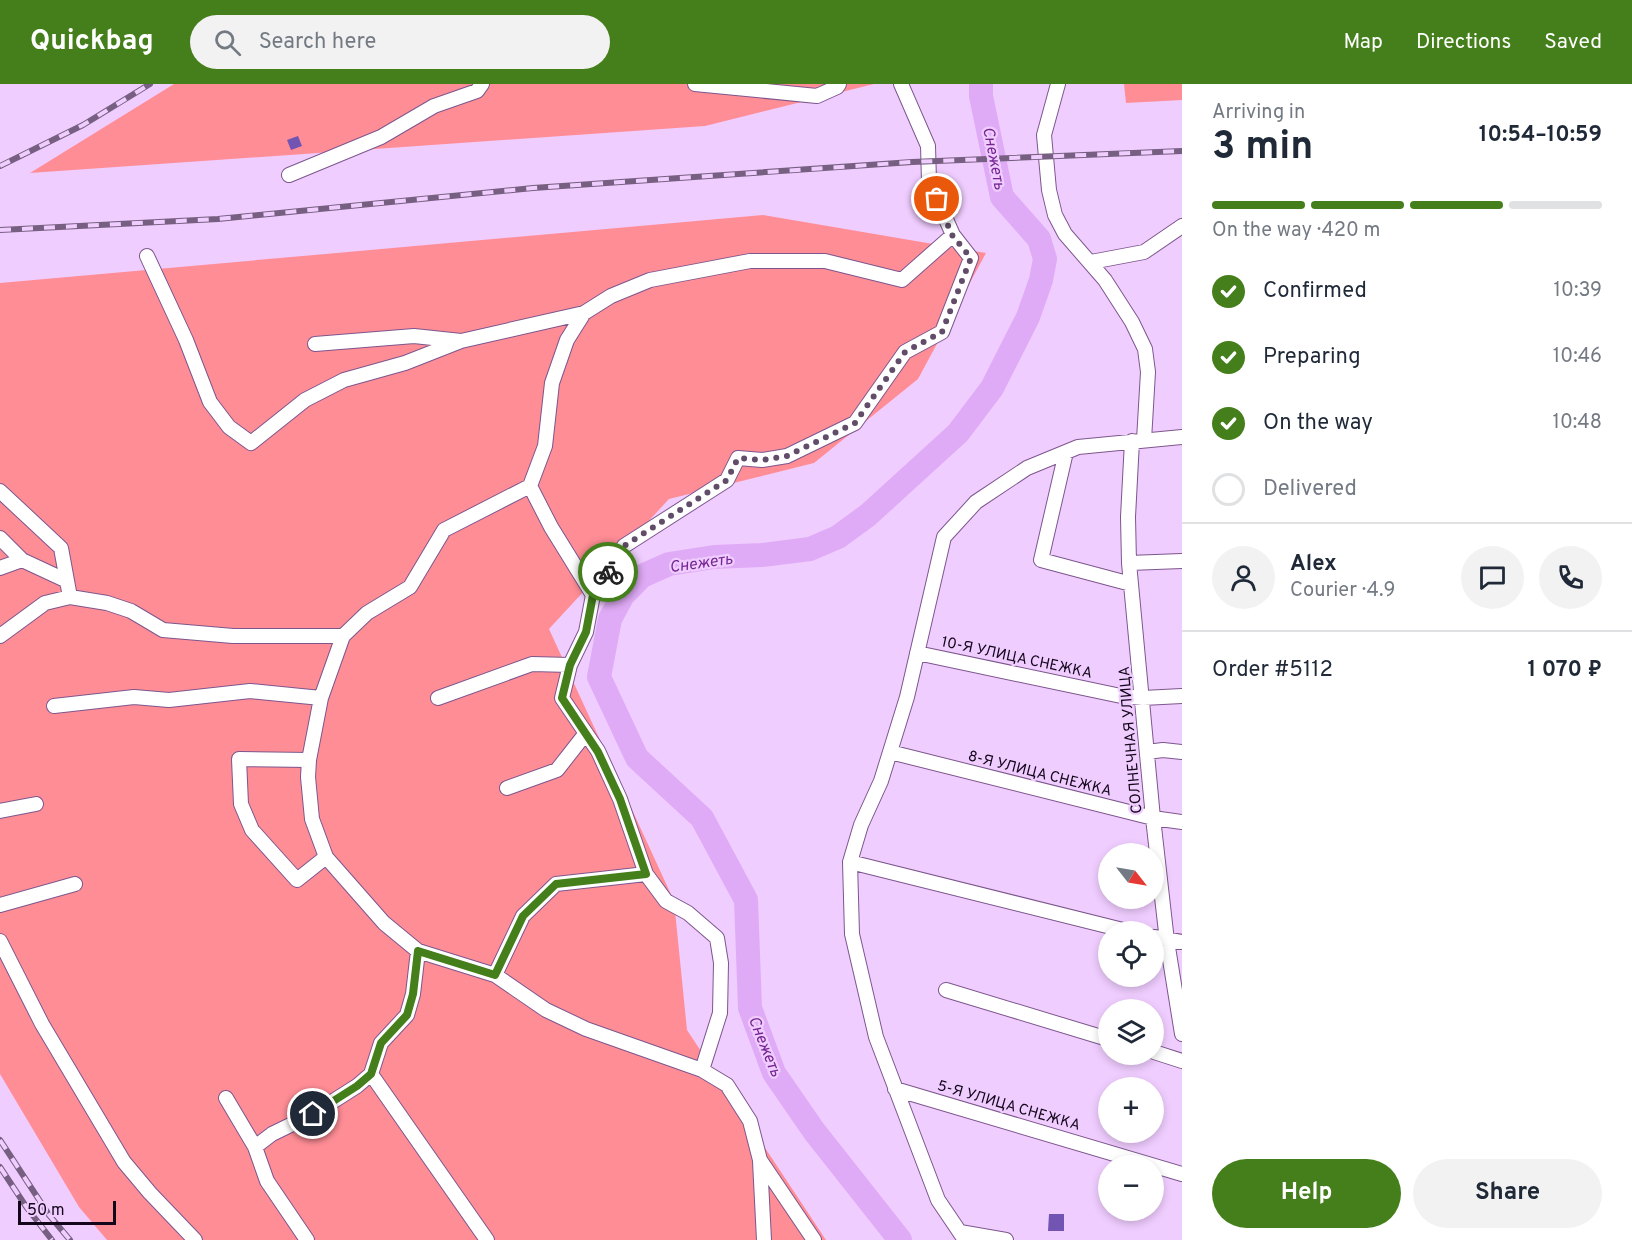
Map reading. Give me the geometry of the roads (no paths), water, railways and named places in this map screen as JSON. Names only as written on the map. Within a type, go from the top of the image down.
[{"type":"street","points":[[289,175],[381,137],[434,106],[477,91],[482,84]]},
{"type":"street","points":[[695,84],[817,96],[839,84]]},
{"type":"street","points":[[702,1070],[720,1013],[721,963],[717,938],[688,913],[666,901],[646,874],[620,799],[598,752],[562,698],[570,665],[586,632],[593,595],[624,546],[727,480],[738,458],[762,460],[787,456],[855,423],[905,352],[942,332],[971,258],[952,235],[929,181],[928,146],[901,84]]},
{"type":"street","name":"СОЛНЕЧНАЯ УЛИЦА","points":[[1058,84],[1044,135],[1049,189],[1055,215],[1065,234],[1105,280],[1126,314],[1145,349],[1148,372],[1128,517],[1129,564],[1153,818],[1159,921]]},
{"type":"street","points":[[1091,262],[1144,252],[1182,226]]},
{"type":"street","points":[[147,256],[186,340],[210,402],[229,427],[251,443],[305,400],[344,380],[405,363],[461,341],[584,313],[611,296],[650,280],[750,261],[825,261],[902,280],[952,235]]},
{"type":"street","points":[[584,313],[567,340],[555,370],[545,446],[530,486],[444,530],[410,587],[368,613],[343,636],[321,698],[309,760],[308,777],[312,819],[326,857],[384,923],[418,951],[495,975],[546,1010],[566,1020],[702,1070],[727,1085],[750,1121],[760,1160],[764,1240]]},
{"type":"street","points":[[315,344],[414,336],[461,341]]},
{"type":"street","points":[[1006,1240],[963,1236],[938,1200],[876,1037],[852,934],[850,862],[861,825],[881,781],[907,697],[944,537],[975,502],[1027,468],[1078,447],[1182,437]]},
{"type":"street","points":[[1066,452],[1041,560],[1131,584]]},
{"type":"street","points":[[530,486],[551,527],[593,595]]},
{"type":"street","points":[[0,491],[61,548],[65,580],[70,597]]},
{"type":"street","points":[[0,538],[21,560],[65,580]]},
{"type":"street","points":[[0,568],[21,560]]},
{"type":"street","points":[[1129,564],[1182,561]]},
{"type":"street","points":[[0,636],[45,603],[70,597],[107,603],[131,611],[163,630],[233,636],[343,636]]},
{"type":"street","name":"10-Я УЛИЦА СНЕЖКА","points":[[917,653],[1121,696],[1143,699],[1182,696]]},
{"type":"street","points":[[438,698],[532,664],[570,665]]},
{"type":"street","points":[[54,706],[135,697],[169,700],[250,691],[321,698]]},
{"type":"street","points":[[507,788],[557,770],[586,733]]},
{"type":"street","points":[[1147,752],[1163,750],[1182,752]]},
{"type":"street","name":"8-Я УЛИЦА СНЕЖКА","points":[[890,752],[1153,818],[1182,822]]},
{"type":"street","points":[[309,760],[239,759],[241,804],[252,830],[297,880],[326,857]]},
{"type":"street","points":[[0,811],[36,804]]},
{"type":"street","points":[[850,862],[1098,924]]},
{"type":"street","points":[[495,975],[523,916],[556,884],[646,874]]},
{"type":"street","points":[[0,904],[75,884]]},
{"type":"street","points":[[1164,940],[1182,942]]},
{"type":"street","points":[[0,941],[42,1024],[124,1162],[195,1240]]},
{"type":"street","points":[[255,1147],[272,1134],[313,1114],[357,1086],[371,1074],[381,1043],[407,1015],[413,994],[418,951]]},
{"type":"street","name":"СОЛНЕЧНАЯ УЛИЦА","points":[[1164,956],[1182,1034]]},
{"type":"street","points":[[946,990],[1098,1036]]},
{"type":"street","points":[[1164,1055],[1182,1061]]},
{"type":"street","points":[[371,1074],[487,1240]]},
{"type":"street","name":"5-Я УЛИЦА СНЕЖКА","points":[[895,1089],[1182,1174]]},
{"type":"street","points":[[226,1098],[255,1147],[267,1181],[307,1240]]},
{"type":"street","points":[[760,1160],[814,1240]]},
{"type":"waterway","name":"Снежеть","points":[[900,1240],[814,1131],[774,1073],[750,1008],[746,900],[702,818],[637,758],[599,677],[610,619],[623,595],[642,576],[669,564],[714,557],[762,555],[810,549],[838,537],[868,515],[958,433],[992,388],[1028,317],[1041,280],[1045,259],[1039,239],[1002,197],[981,96],[981,84]]},
{"type":"railway","points":[[0,166],[83,125],[150,84]]},
{"type":"railway","points":[[0,230],[218,219],[533,188],[912,162],[1182,151]]},
{"type":"railway","points":[[0,1140],[49,1215],[70,1240]]},
{"type":"railway","points":[[0,1167],[52,1240]]}]
